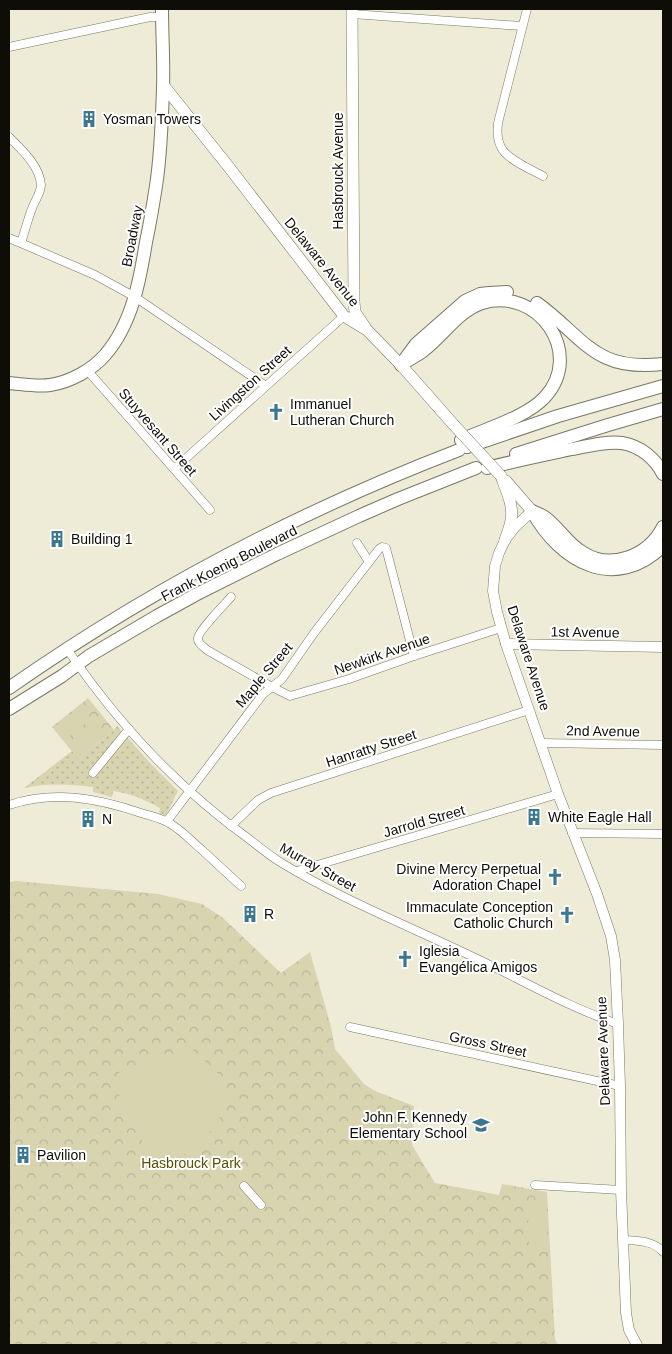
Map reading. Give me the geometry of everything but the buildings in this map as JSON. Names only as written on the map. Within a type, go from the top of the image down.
[{"type":"main road","name":"Hasbrouck Avenue","points":[[352,12],[354,302],[355,312],[367,330]]},
{"type":"main road","name":"Broadway","points":[[9,383],[35,386],[67,381],[98,362],[114,343],[124,324],[135,297],[156,185],[164,86],[162,13]]},
{"type":"main road","name":"Delaware Avenue","points":[[164,86],[344,316],[367,330],[401,365],[532,511]]},
{"type":"main road","points":[[401,365],[416,344],[465,301],[480,294],[497,292],[519,294],[537,303],[582,342],[613,361],[634,366],[663,364]]},
{"type":"main road","points":[[401,365],[423,351],[469,310],[483,303],[498,300],[516,302],[532,310],[553,331],[560,360],[551,390],[532,408],[460,445]]},
{"type":"main road","name":"Frank Koenig Boulevard","points":[[9,688],[67,648],[147,599],[230,553],[349,495],[460,445],[663,386]]},
{"type":"main road","name":"Frank Koenig Boulevard","points":[[9,709],[89,656],[157,616],[239,572],[374,509],[477,469],[565,438],[663,410]]},
{"type":"main road","points":[[477,469],[586,446],[621,443],[638,448],[646,453],[663,474]]},
{"type":"main road","points":[[501,476],[509,500],[512,519],[505,540]]},
{"type":"main road","points":[[532,511],[548,520],[568,541],[582,552],[607,560],[626,558],[642,551],[656,538],[663,527]]},
{"type":"main road","points":[[532,511],[541,526],[565,551],[577,560],[597,568],[607,570],[628,568],[647,560],[663,546]]},
{"type":"street","points":[[527,9],[498,124],[498,135],[501,148],[507,155],[543,176]]},
{"type":"street","points":[[352,12],[522,26]]},
{"type":"street","points":[[9,47],[162,13]]},
{"type":"street","points":[[9,137],[33,164],[39,175],[41,186],[32,207],[21,243]]},
{"type":"street","points":[[9,238],[94,275],[135,297],[266,386]]},
{"type":"street","name":"Livingston Street","points":[[174,469],[344,316]]},
{"type":"street","name":"Stuyvesant Street","points":[[87,370],[210,510]]},
{"type":"street","name":"Delaware Avenue","points":[[532,511],[505,540],[499,553],[494,579],[494,592],[497,612],[506,644],[572,833],[597,894],[611,936],[615,960],[618,1024],[626,1313],[629,1330],[637,1345]]},
{"type":"street","points":[[357,543],[369,562]]},
{"type":"street","name":"Maple Street","points":[[167,822],[263,694],[282,678],[314,633],[376,552],[382,547],[386,548],[414,656]]},
{"type":"street","name":"Newkirk Avenue","points":[[232,597],[202,629],[197,639],[207,650],[272,687],[286,694],[294,695],[349,679],[501,628]]},
{"type":"street","name":"1st Avenue","points":[[506,644],[663,647]]},
{"type":"street","name":"Murray Street","points":[[67,648],[78,665],[159,762],[231,826],[279,861],[365,906],[491,965],[585,1012],[618,1024]]},
{"type":"street","name":"Hanratty Street","points":[[231,826],[258,800],[271,793],[530,710]]},
{"type":"street","points":[[93,773],[129,728]]},
{"type":"street","name":"2nd Avenue","points":[[541,743],[663,745]]},
{"type":"street","name":"Jarrold Street","points":[[297,871],[558,794]]},
{"type":"street","points":[[9,805],[48,797],[81,797],[130,809],[167,822],[179,830],[242,886]]},
{"type":"street","points":[[572,833],[663,834]]},
{"type":"street","name":"Gross Street","points":[[350,1027],[620,1086]]},
{"type":"street","points":[[535,1185],[622,1190]]},
{"type":"street","points":[[244,1186],[261,1205]]},
{"type":"street","points":[[623,1240],[643,1241],[659,1247],[663,1252]]},
{"type":"green space","points":[[88,698],[114,730],[78,759],[52,727]]},
{"type":"green space","points":[[81,706],[91,719],[65,740],[55,727]]},
{"type":"green space","points":[[94,722],[105,735],[79,757],[68,744]]},
{"type":"green space","points":[[117,726],[178,791],[166,815],[159,814],[160,808],[132,795],[113,791],[112,797],[93,792],[93,787],[50,785],[24,788],[72,751],[78,759]]},
{"type":"green space","name":"Hasbrouck Park","points":[[16,881],[158,894],[202,904],[223,918],[281,973],[310,952],[331,1027],[335,1049],[364,1084],[375,1091],[414,1106],[412,1145],[435,1183],[499,1195],[502,1184],[547,1192],[555,1339],[558,1345],[9,1345],[9,882]]},
{"type":"green space","points":[[191,1048],[220,1075],[227,1104],[216,1125],[197,1146],[172,1162],[153,1162],[115,1086],[118,1073]]},
{"type":"green space","points":[[547,1205],[547,1249],[529,1249],[528,1206]]},
{"type":"place","name":"Yosman Towers","points":[[89,119]]},
{"type":"place","name":"Immanuel Lutheran Church","points":[[276,412]]},
{"type":"place","name":"Building 1","points":[[57,539]]},
{"type":"place","name":"White Eagle Hall","points":[[534,817]]},
{"type":"place","name":"N","points":[[88,819]]},
{"type":"place","name":"Divine Mercy Perpetual Adoration Chapel","points":[[555,877]]},
{"type":"place","name":"R","points":[[250,914]]},
{"type":"place","name":"Immaculate Conception Catholic Church","points":[[567,915]]},
{"type":"place","name":"Iglesia Evangélica Amigos","points":[[405,959]]},
{"type":"place","name":"John F. Kennedy Elementary School","points":[[481,1125]]},
{"type":"place","name":"Pavilion","points":[[23,1155]]}]
